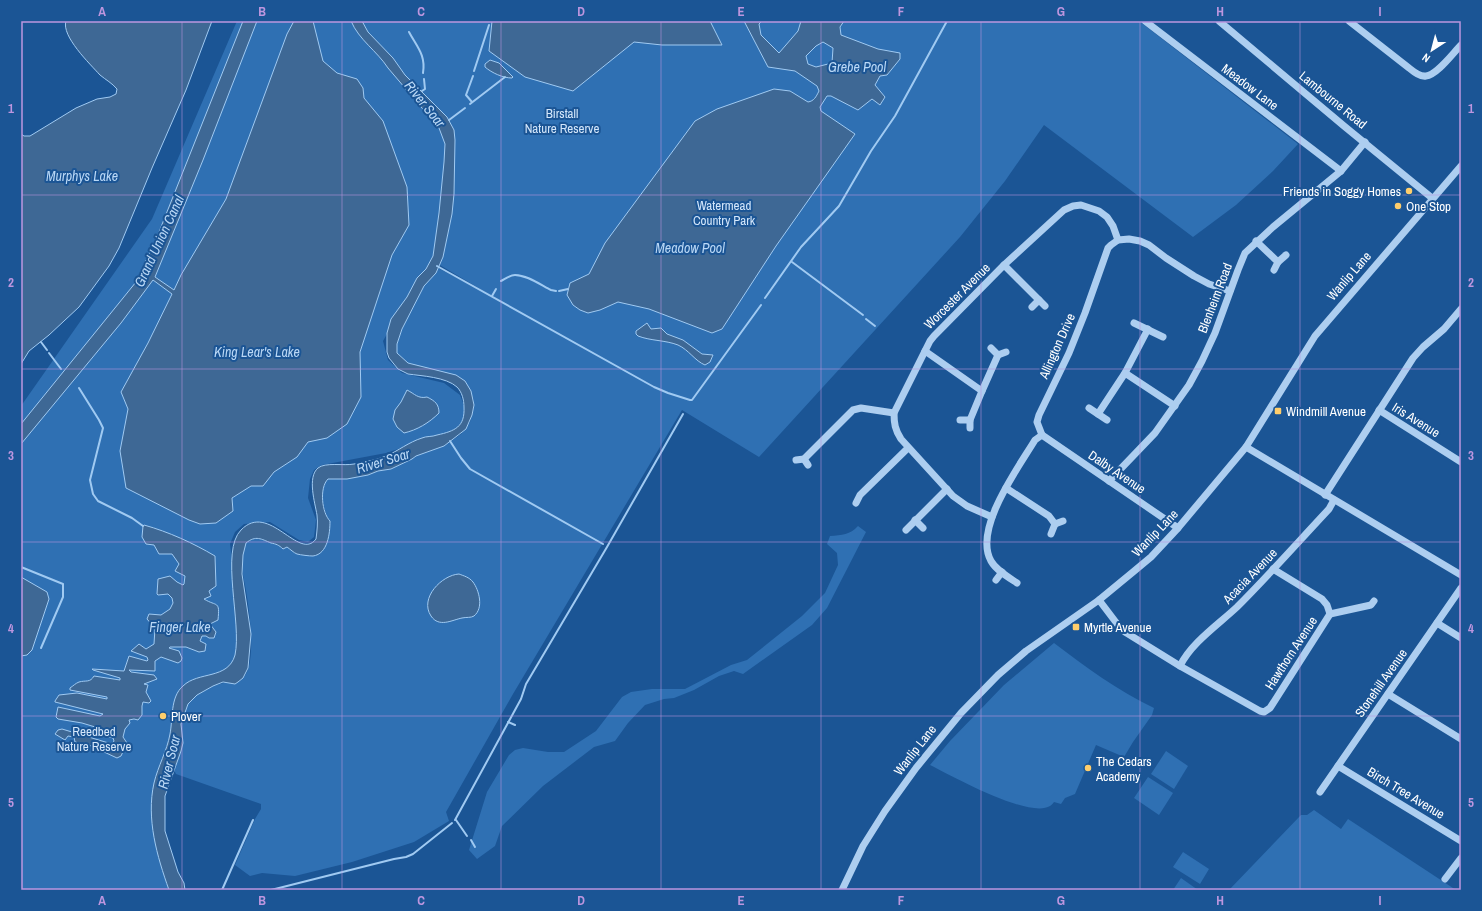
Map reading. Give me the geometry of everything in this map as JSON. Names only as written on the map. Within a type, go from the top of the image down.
[{"type":"street","name":"Meadow Lane","points":[[1145,21],[1341,171]]},
{"type":"street","name":"Lambourne Road","points":[[1219,21],[1432,198]]},
{"type":"street","points":[[1349,21],[1418,75],[1426,76],[1434,74],[1461,45]]},
{"type":"street","name":"Blenheim Road","points":[[1109,481],[1155,432],[1189,385],[1215,333],[1245,253],[1256,241],[1341,171],[1366,142]]},
{"type":"street","name":"Wanlip Lane","points":[[842,890],[863,846],[885,811],[916,768],[961,713],[998,675],[1026,651],[1099,600],[1151,557],[1178,528],[1246,448],[1316,334],[1461,166]]},
{"type":"street","name":"Worcester Avenue","points":[[894,413],[930,341],[939,330],[1058,214],[1073,206],[1081,205],[1099,211],[1110,221],[1118,240]]},
{"type":"street","points":[[1118,240],[1129,239],[1140,241],[1149,245],[1171,262],[1194,276],[1209,284],[1230,291]]},
{"type":"street","name":"Allington Drive","points":[[1042,435],[1037,422],[1039,415],[1069,353],[1108,248],[1118,240]]},
{"type":"street","points":[[1256,241],[1278,262]]},
{"type":"street","points":[[1274,270],[1278,262],[1286,255]]},
{"type":"street","points":[[1004,266],[1045,306]]},
{"type":"street","points":[[1032,307],[1039,300]]},
{"type":"street","points":[[1325,495],[1413,358],[1461,309]]},
{"type":"street","points":[[1134,323],[1163,337]]},
{"type":"street","points":[[1098,414],[1125,373],[1148,329]]},
{"type":"street","points":[[991,348],[998,355]]},
{"type":"street","points":[[925,351],[982,391]]},
{"type":"street","points":[[970,428],[970,420],[998,355],[1006,352]]},
{"type":"street","points":[[1125,373],[1175,406]]},
{"type":"street","points":[[796,460],[804,458],[853,410],[861,408],[894,413],[894,423],[900,439],[953,496],[967,506],[992,517]]},
{"type":"street","points":[[1089,408],[1107,420]]},
{"type":"street","name":"Iris Avenue","points":[[1379,410],[1461,462]]},
{"type":"street","points":[[960,420],[970,420]]},
{"type":"street","points":[[1017,583],[1002,572],[991,561],[986,544],[992,517],[1006,488],[1035,440],[1042,435]]},
{"type":"street","name":"Dalby Avenue","points":[[1042,435],[1178,528]]},
{"type":"street","points":[[856,503],[857,493],[908,448]]},
{"type":"street","points":[[1246,448],[1461,575]]},
{"type":"street","points":[[804,458],[808,465]]},
{"type":"street","points":[[1006,488],[1049,516],[1055,524]]},
{"type":"street","points":[[906,530],[947,489]]},
{"type":"street","name":"Acacia Avenue","points":[[1180,666],[1184,657],[1193,647],[1237,606],[1273,569],[1330,509],[1334,500]]},
{"type":"street","points":[[915,520],[923,528]]},
{"type":"street","points":[[1051,534],[1055,524],[1063,521]]},
{"type":"street","name":"Hawthorn Avenue","points":[[1180,666],[1260,711],[1264,712],[1270,708],[1330,614],[1328,605],[1322,600],[1273,569]]},
{"type":"street","points":[[996,580],[1002,572]]},
{"type":"street","name":"Stonehill Avenue","points":[[1320,792],[1461,588]]},
{"type":"street","points":[[1099,600],[1125,632],[1180,666]]},
{"type":"street","points":[[1330,614],[1371,605]]},
{"type":"street","points":[[1437,623],[1461,638]]},
{"type":"street","points":[[1388,694],[1461,739]]},
{"type":"street","name":"Birch Tree Avenue","points":[[1338,766],[1461,841]]},
{"type":"street","points":[[1445,879],[1461,858]]},
{"type":"green space","name":"Watermead Country Park","points":[[237,21],[1139,21],[1298,144],[1273,171],[1236,205],[1193,237],[1044,125],[1005,181],[960,237],[759,457],[682,410],[513,694],[446,812],[449,821],[414,842],[352,862],[295,876],[262,873],[250,876],[235,865],[255,819],[261,809],[261,804],[176,774],[174,770],[183,743],[181,724],[188,704],[197,695],[213,686],[227,682],[235,684],[245,676],[249,666],[251,655],[251,631],[242,564],[246,543],[258,538],[283,548],[287,547],[297,554],[306,555],[319,552],[326,544],[330,522],[325,510],[323,499],[323,488],[328,479],[347,479],[391,469],[416,456],[444,446],[461,434],[470,422],[474,405],[473,397],[435,370],[408,363],[397,353],[397,344],[402,329],[424,286],[438,268],[497,299],[433,261],[405,302],[383,341],[388,360],[402,373],[444,383],[460,395],[465,408],[465,421],[460,429],[386,453],[322,465],[314,470],[310,479],[308,498],[316,520],[314,537],[308,542],[299,540],[270,522],[244,524],[235,532],[230,544],[239,615],[237,662],[231,669],[181,690],[169,740],[153,794],[176,890],[21,890],[21,406],[152,219]]},
{"type":"green space","points":[[858,526],[866,532],[827,608],[812,625],[743,674],[734,671],[719,676],[694,690],[674,698],[664,699],[645,705],[628,723],[615,741],[594,747],[543,786],[502,826],[495,846],[477,859],[469,850],[487,792],[509,755],[515,750],[523,748],[548,752],[564,752],[596,731],[622,697],[631,692],[652,689],[685,689],[731,665],[747,660],[802,616],[825,593],[838,565],[837,553],[827,544],[830,536],[849,533]]},
{"type":"green space","points":[[1054,643],[1090,670],[1154,708],[1152,715],[1124,757],[1096,745],[1075,794],[1065,798],[1061,804],[1054,802],[1050,806],[1040,808],[1025,807],[1009,802],[972,786],[930,765],[950,741],[1004,685]]},
{"type":"green space","points":[[1166,751],[1188,766],[1174,789],[1151,774]]},
{"type":"green space","points":[[1148,777],[1173,793],[1159,815],[1134,798]]},
{"type":"green space","points":[[1314,810],[1341,829],[1348,819],[1456,890],[1229,890],[1301,815],[1307,815]]},
{"type":"green space","points":[[1183,852],[1209,869],[1200,884],[1173,867]]},
{"type":"green space","points":[[1181,878],[1198,890],[1173,890]]},
{"type":"water","name":"Murphys Lake","points":[[66,21],[212,21],[186,90],[119,248],[109,266],[79,307],[49,335],[29,351],[21,364],[21,134],[24,136],[30,136],[76,108],[97,99],[110,97],[116,94],[117,89],[100,75],[77,50],[68,34]]},
{"type":"water","name":"King Lear's Lake","points":[[243,21],[257,21],[203,160],[155,277],[174,290],[181,275],[226,199],[287,34],[294,21],[313,21],[323,61],[337,73],[357,79],[363,88],[364,98],[383,121],[407,187],[409,225],[392,255],[360,352],[361,397],[347,424],[327,438],[308,442],[297,457],[274,472],[263,486],[251,486],[232,498],[233,511],[216,523],[200,524],[189,520],[126,488],[120,451],[128,409],[121,392],[148,343],[172,294],[153,280],[121,323],[21,444],[21,424],[136,282],[157,237]]},
{"type":"water","name":"River Soar","points":[[351,21],[362,21],[368,32],[393,58],[405,75],[447,117],[454,130],[454,194],[452,214],[443,257],[436,273],[424,286],[402,329],[397,344],[397,353],[408,363],[456,375],[465,381],[471,391],[474,405],[472,415],[466,429],[444,446],[416,456],[391,469],[347,479],[328,479],[323,488],[323,507],[330,521],[329,531],[325,547],[318,554],[313,556],[297,554],[287,547],[283,549],[277,545],[258,538],[246,543],[243,555],[242,574],[251,634],[248,668],[243,678],[235,684],[223,682],[213,686],[197,695],[188,704],[181,724],[183,743],[181,751],[165,796],[165,831],[178,872],[184,883],[185,890],[169,890],[160,864],[152,824],[151,810],[154,783],[169,740],[174,702],[179,691],[189,681],[219,672],[226,668],[231,663],[235,655],[236,625],[232,554],[235,540],[241,530],[252,523],[262,522],[273,526],[292,539],[301,543],[309,544],[316,539],[317,518],[312,484],[313,477],[318,468],[325,465],[354,464],[382,457],[424,437],[454,430],[461,424],[463,419],[464,402],[457,387],[447,381],[427,376],[408,374],[398,369],[389,358],[387,352],[387,333],[391,319],[407,297],[417,278],[426,269],[433,256],[439,213],[445,144],[439,128],[379,56],[363,40],[354,28]]},
{"type":"water","points":[[492,21],[710,21],[722,45],[662,45],[634,42],[573,91],[525,77],[489,51]]},
{"type":"water","name":"Meadow Pool","points":[[744,21],[762,21],[759,24],[761,35],[779,53],[798,31],[801,21],[844,21],[840,27],[841,35],[878,49],[900,53],[900,59],[887,75],[880,76],[875,85],[885,97],[880,105],[872,99],[858,110],[831,96],[827,96],[820,107],[821,111],[855,134],[776,246],[722,329],[712,333],[649,309],[618,302],[600,310],[588,313],[573,305],[567,295],[570,283],[589,274],[605,243],[695,121],[717,109],[774,89],[790,91],[808,102],[813,100],[817,95],[819,91],[817,86],[795,71],[768,67]],"holes":[[[823,42],[833,48],[832,63],[816,67],[808,64],[806,56],[816,46]]]},
{"type":"water","points":[[490,60],[499,63],[513,77],[509,78],[501,76],[485,67],[485,64]]},
{"type":"water","points":[[647,323],[651,329],[661,328],[667,334],[683,340],[702,354],[713,355],[710,362],[705,365],[701,363],[678,345],[638,336],[636,331]]},
{"type":"water","points":[[407,390],[419,397],[427,397],[432,400],[436,403],[439,413],[423,426],[404,433],[397,427],[393,419],[395,410]]},
{"type":"water","name":"Finger Lake","points":[[144,525],[181,538],[215,556],[216,586],[209,591],[211,596],[204,599],[217,605],[218,620],[210,624],[216,632],[214,638],[202,636],[200,641],[206,644],[205,651],[199,652],[186,647],[170,647],[169,648],[179,651],[182,658],[178,663],[161,657],[155,661],[155,671],[129,670],[131,672],[154,675],[157,679],[144,684],[148,685],[146,692],[151,701],[149,703],[143,702],[142,715],[138,720],[129,720],[130,723],[125,729],[123,737],[127,743],[121,756],[117,758],[89,745],[75,742],[74,737],[68,736],[65,740],[55,734],[58,730],[62,729],[112,744],[114,741],[113,738],[106,736],[107,733],[105,730],[82,723],[58,719],[56,717],[58,707],[100,716],[103,714],[55,701],[59,695],[77,693],[107,699],[107,697],[70,690],[70,688],[79,682],[89,680],[94,676],[120,680],[120,678],[92,669],[124,671],[129,656],[148,660],[147,657],[131,651],[139,644],[146,649],[154,644],[155,628],[147,619],[149,614],[161,615],[170,609],[173,603],[172,598],[168,594],[157,594],[158,579],[170,576],[183,585],[185,576],[175,571],[179,564],[172,554],[159,554],[154,545],[146,544],[142,537]]},
{"type":"water","points":[[459,574],[470,579],[475,585],[480,599],[477,613],[471,617],[438,622],[434,620],[428,609],[430,595],[446,578]]},
{"type":"water","points":[[21,577],[47,592],[49,599],[32,650],[27,655],[21,656]]},
{"type":"waterway","points":[[765,298],[801,247],[839,206],[871,151],[895,116],[947,21]]},
{"type":"waterway","points":[[474,71],[489,25]]},
{"type":"waterway","points":[[409,32],[422,56],[424,67],[423,73]]},
{"type":"waterway","points":[[472,102],[466,95],[473,76]]},
{"type":"waterway","points":[[470,104],[505,77]]},
{"type":"waterway","name":"River Soar","points":[[422,91],[425,89],[424,79]]},
{"type":"waterway","name":"River Soar","points":[[449,120],[465,108]]},
{"type":"waterway","points":[[792,262],[863,315]]},
{"type":"waterway","points":[[437,266],[654,387],[690,400],[692,400],[761,305]]},
{"type":"waterway","points":[[501,281],[511,276],[520,275],[556,291]]},
{"type":"waterway","points":[[492,296],[496,289]]},
{"type":"waterway","points":[[559,291],[568,289]]},
{"type":"waterway","points":[[866,319],[875,326]]},
{"type":"waterway","points":[[41,342],[47,350]]},
{"type":"waterway","points":[[49,353],[61,369]]},
{"type":"waterway","points":[[79,388],[103,428],[90,480],[93,494],[98,501],[132,518],[143,526]]},
{"type":"waterway","points":[[455,820],[521,699],[526,684],[683,414]]},
{"type":"waterway","points":[[450,441],[470,469],[603,544]]},
{"type":"waterway","points":[[21,567],[63,584],[63,597],[41,648]]},
{"type":"waterway","points":[[508,722],[515,725]]},
{"type":"waterway","points":[[222,890],[253,820]]},
{"type":"waterway","points":[[456,820],[467,836]]},
{"type":"waterway","points":[[271,890],[406,857],[413,854],[452,823]]},
{"type":"waterway","points":[[471,840],[475,847]]},
{"type":"place","name":"Friends in Soggy Homes","points":[[1409,191]]},
{"type":"place","name":"One Stop","points":[[1398,206]]},
{"type":"place","name":"Windmill Avenue","points":[[1278,411]]},
{"type":"place","name":"Myrtle Avenue","points":[[1076,627]]},
{"type":"place","name":"Plover","points":[[163,716]]},
{"type":"place","name":"The Cedars Academy","points":[[1088,768]]},
{"type":"water label","name":"Grebe Pool","points":[[857,67]]},
{"type":"water label","name":"Grand Union Canal","points":[[159,241]]},
{"type":"park label","name":"Birstall Nature Reserve","points":[[562,120]]},
{"type":"park label","name":"Reedbed Nature Reserve","points":[[94,738]]}]
